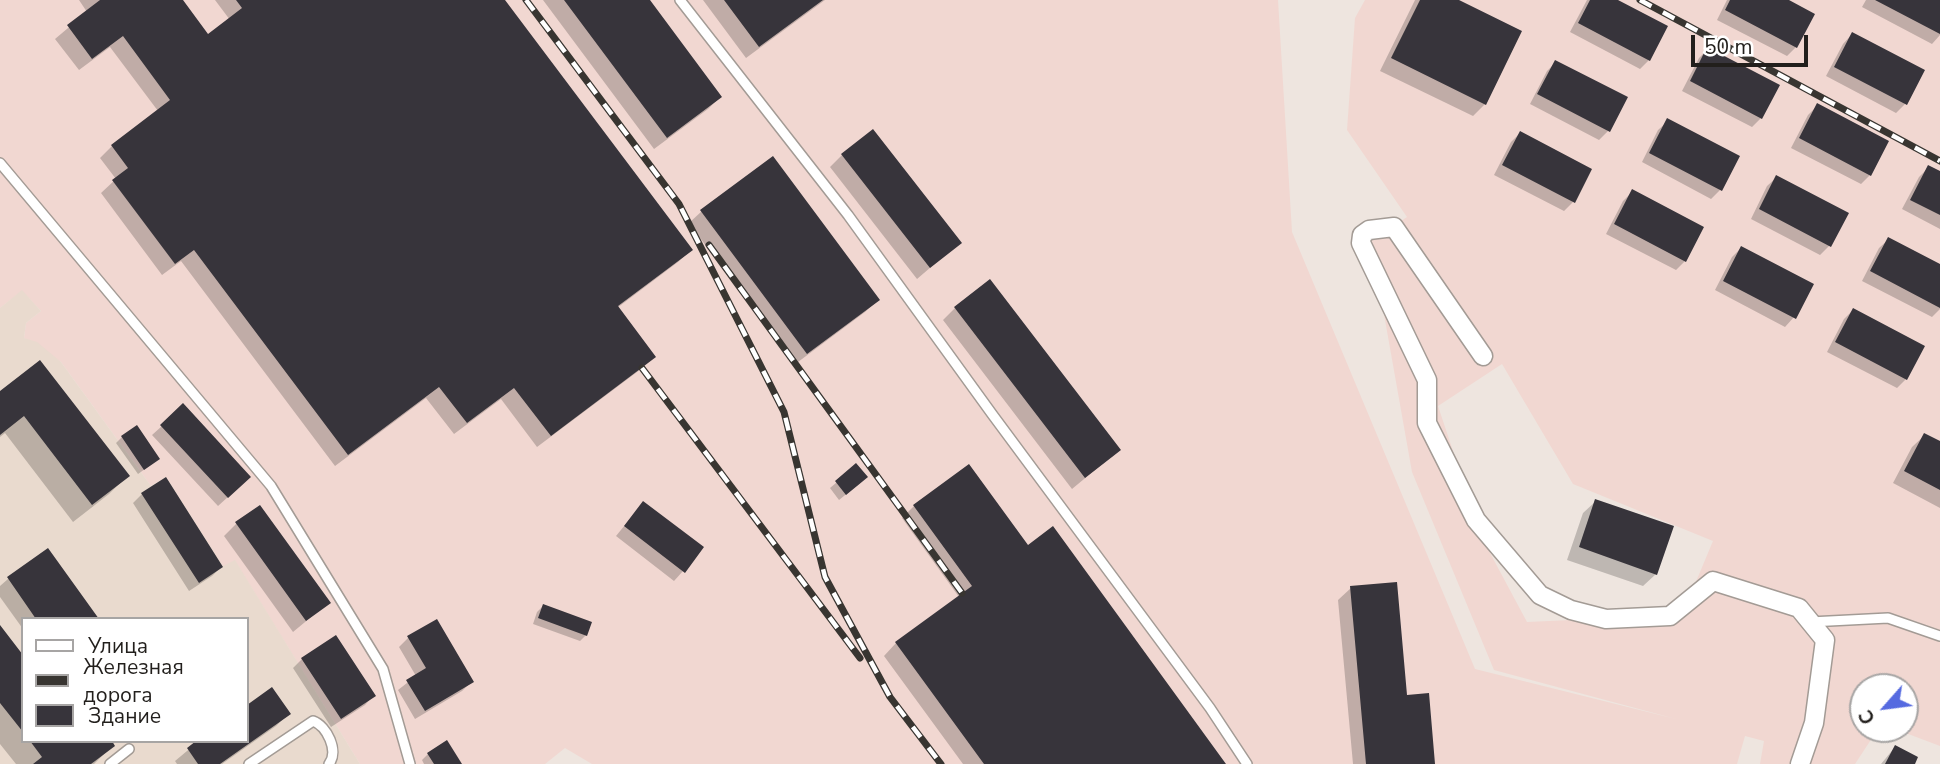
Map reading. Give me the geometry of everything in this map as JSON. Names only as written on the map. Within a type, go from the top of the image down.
[{"type":"street","points":[[1483,356],[1394,227],[1369,230],[1362,235],[1361,243],[1427,380],[1427,423],[1476,520],[1540,595],[1571,610],[1606,619],[1670,616],[1713,581],[1799,608],[1811,622],[1825,640],[1814,723],[1800,764]]},
{"type":"lane","points":[[680,0],[848,215],[1210,708],[1247,764]]},
{"type":"lane","points":[[0,163],[271,486],[383,669],[410,764]]},
{"type":"lane","points":[[1811,622],[1888,618],[1940,636]]},
{"type":"lane","points":[[249,764],[313,721],[319,723],[332,746],[334,756],[329,764]]},
{"type":"lane","points":[[110,764],[129,749]]},
{"type":"shaded area","points":[[0,0],[1278,0],[1292,232],[1475,669],[1676,719],[1494,670],[1412,472],[1371,241],[1407,217],[1347,130],[1355,18],[1365,0],[1940,0],[1940,746],[1919,738],[1919,673],[1849,673],[1849,743],[1869,743],[1855,764],[1760,764],[1764,741],[1745,736],[1737,764],[592,764],[565,748],[545,764],[360,764],[235,561],[223,567],[166,477],[151,486],[61,362],[24,338],[26,323],[41,311],[22,291],[0,308]],"holes":[[[1502,364],[1573,484],[1713,541],[1682,615],[1527,622],[1482,538],[1438,406]]]},
{"type":"shaded area","points":[[22,290],[41,311],[26,323],[24,338],[37,342],[61,362],[151,486],[166,477],[223,566],[235,560],[360,764],[0,764],[0,308]]},
{"type":"building","points":[[100,0],[183,0],[208,34],[242,8],[236,0],[505,0],[693,250],[618,306],[656,357],[551,436],[514,388],[467,423],[439,387],[348,455],[194,250],[175,264],[112,180],[128,168],[111,145],[170,100],[123,36],[92,59],[67,25]]},
{"type":"building","points":[[564,0],[650,0],[722,97],[667,138]]},
{"type":"building","points":[[724,0],[823,0],[759,47]]},
{"type":"building","points":[[1420,0],[1459,0],[1522,31],[1486,105],[1391,58]]},
{"type":"building","points":[[1590,0],[1618,0],[1668,26],[1650,61],[1578,23]]},
{"type":"building","points":[[1730,0],[1789,0],[1815,14],[1797,48],[1725,10]]},
{"type":"building","points":[[1875,0],[1940,0],[1940,34]]},
{"type":"building","points":[[1852,32],[1925,70],[1907,105],[1834,67]]},
{"type":"building","points":[[1707,47],[1780,85],[1762,119],[1690,81]]},
{"type":"building","points":[[1555,60],[1628,97],[1610,132],[1537,94]]},
{"type":"building","points":[[1817,103],[1889,141],[1871,176],[1799,138]]},
{"type":"building","points":[[1667,118],[1740,156],[1722,191],[1649,153]]},
{"type":"building","points":[[873,129],[962,243],[930,268],[841,154]]},
{"type":"building","points":[[1520,131],[1592,169],[1575,203],[1502,165]]},
{"type":"building","points":[[773,156],[880,300],[807,354],[700,210]]},
{"type":"building","points":[[1928,165],[1940,171],[1940,215],[1910,200]]},
{"type":"building","points":[[1776,175],[1849,213],[1831,247],[1759,209]]},
{"type":"building","points":[[1632,189],[1704,227],[1686,262],[1614,224]]},
{"type":"building","points":[[1888,237],[1940,264],[1940,308],[1870,271]]},
{"type":"building","points":[[1741,246],[1814,284],[1796,319],[1723,281]]},
{"type":"building","points":[[990,279],[1121,450],[1085,478],[954,307]]},
{"type":"building","points":[[1853,308],[1925,346],[1907,380],[1835,342]]},
{"type":"building","points":[[40,360],[130,476],[92,505],[24,416],[0,435],[0,391]]},
{"type":"building","points":[[183,403],[251,477],[228,498],[160,425]]},
{"type":"building","points":[[137,425],[160,459],[144,470],[121,436]]},
{"type":"building","points":[[1924,433],[1940,441],[1940,490],[1904,471]]},
{"type":"building","points":[[856,463],[868,477],[846,495],[835,481]]},
{"type":"building","points":[[969,464],[1028,545],[1053,526],[1226,764],[984,764],[895,642],[972,586],[913,505]]},
{"type":"building","points":[[166,477],[223,567],[199,583],[141,493]]},
{"type":"building","points":[[1595,499],[1674,526],[1657,575],[1579,547]]},
{"type":"building","points":[[643,501],[704,547],[685,573],[624,526]]},
{"type":"building","points":[[260,505],[331,603],[306,621],[235,522]]},
{"type":"building","points":[[48,548],[98,617],[35,617],[7,577]]},
{"type":"building","points":[[1397,582],[1407,695],[1429,693],[1435,764],[1366,764],[1350,586]]},
{"type":"building","points":[[543,604],[592,622],[587,636],[538,618]]},
{"type":"building","points":[[437,619],[474,682],[425,711],[406,680],[426,668],[407,636]]},
{"type":"building","points":[[0,625],[21,652],[21,729],[0,703]]},
{"type":"building","points":[[336,635],[376,696],[341,719],[301,658]]},
{"type":"building","points":[[272,687],[291,714],[220,764],[198,764],[187,748],[193,743],[248,743],[248,704]]},
{"type":"building","points":[[447,740],[462,764],[434,764],[427,753]]},
{"type":"building","points":[[32,743],[113,743],[115,746],[91,764],[33,764],[42,757]]},
{"type":"building","points":[[1895,745],[1918,757],[1915,764],[1885,764]]},
{"type":"railway","points":[[526,0],[679,204],[784,412],[825,577],[890,697],[941,764]]},
{"type":"railway","points":[[1640,0],[1940,161]]},
{"type":"railway","points":[[709,245],[962,593]]},
{"type":"railway","points":[[642,368],[860,658]]}]
